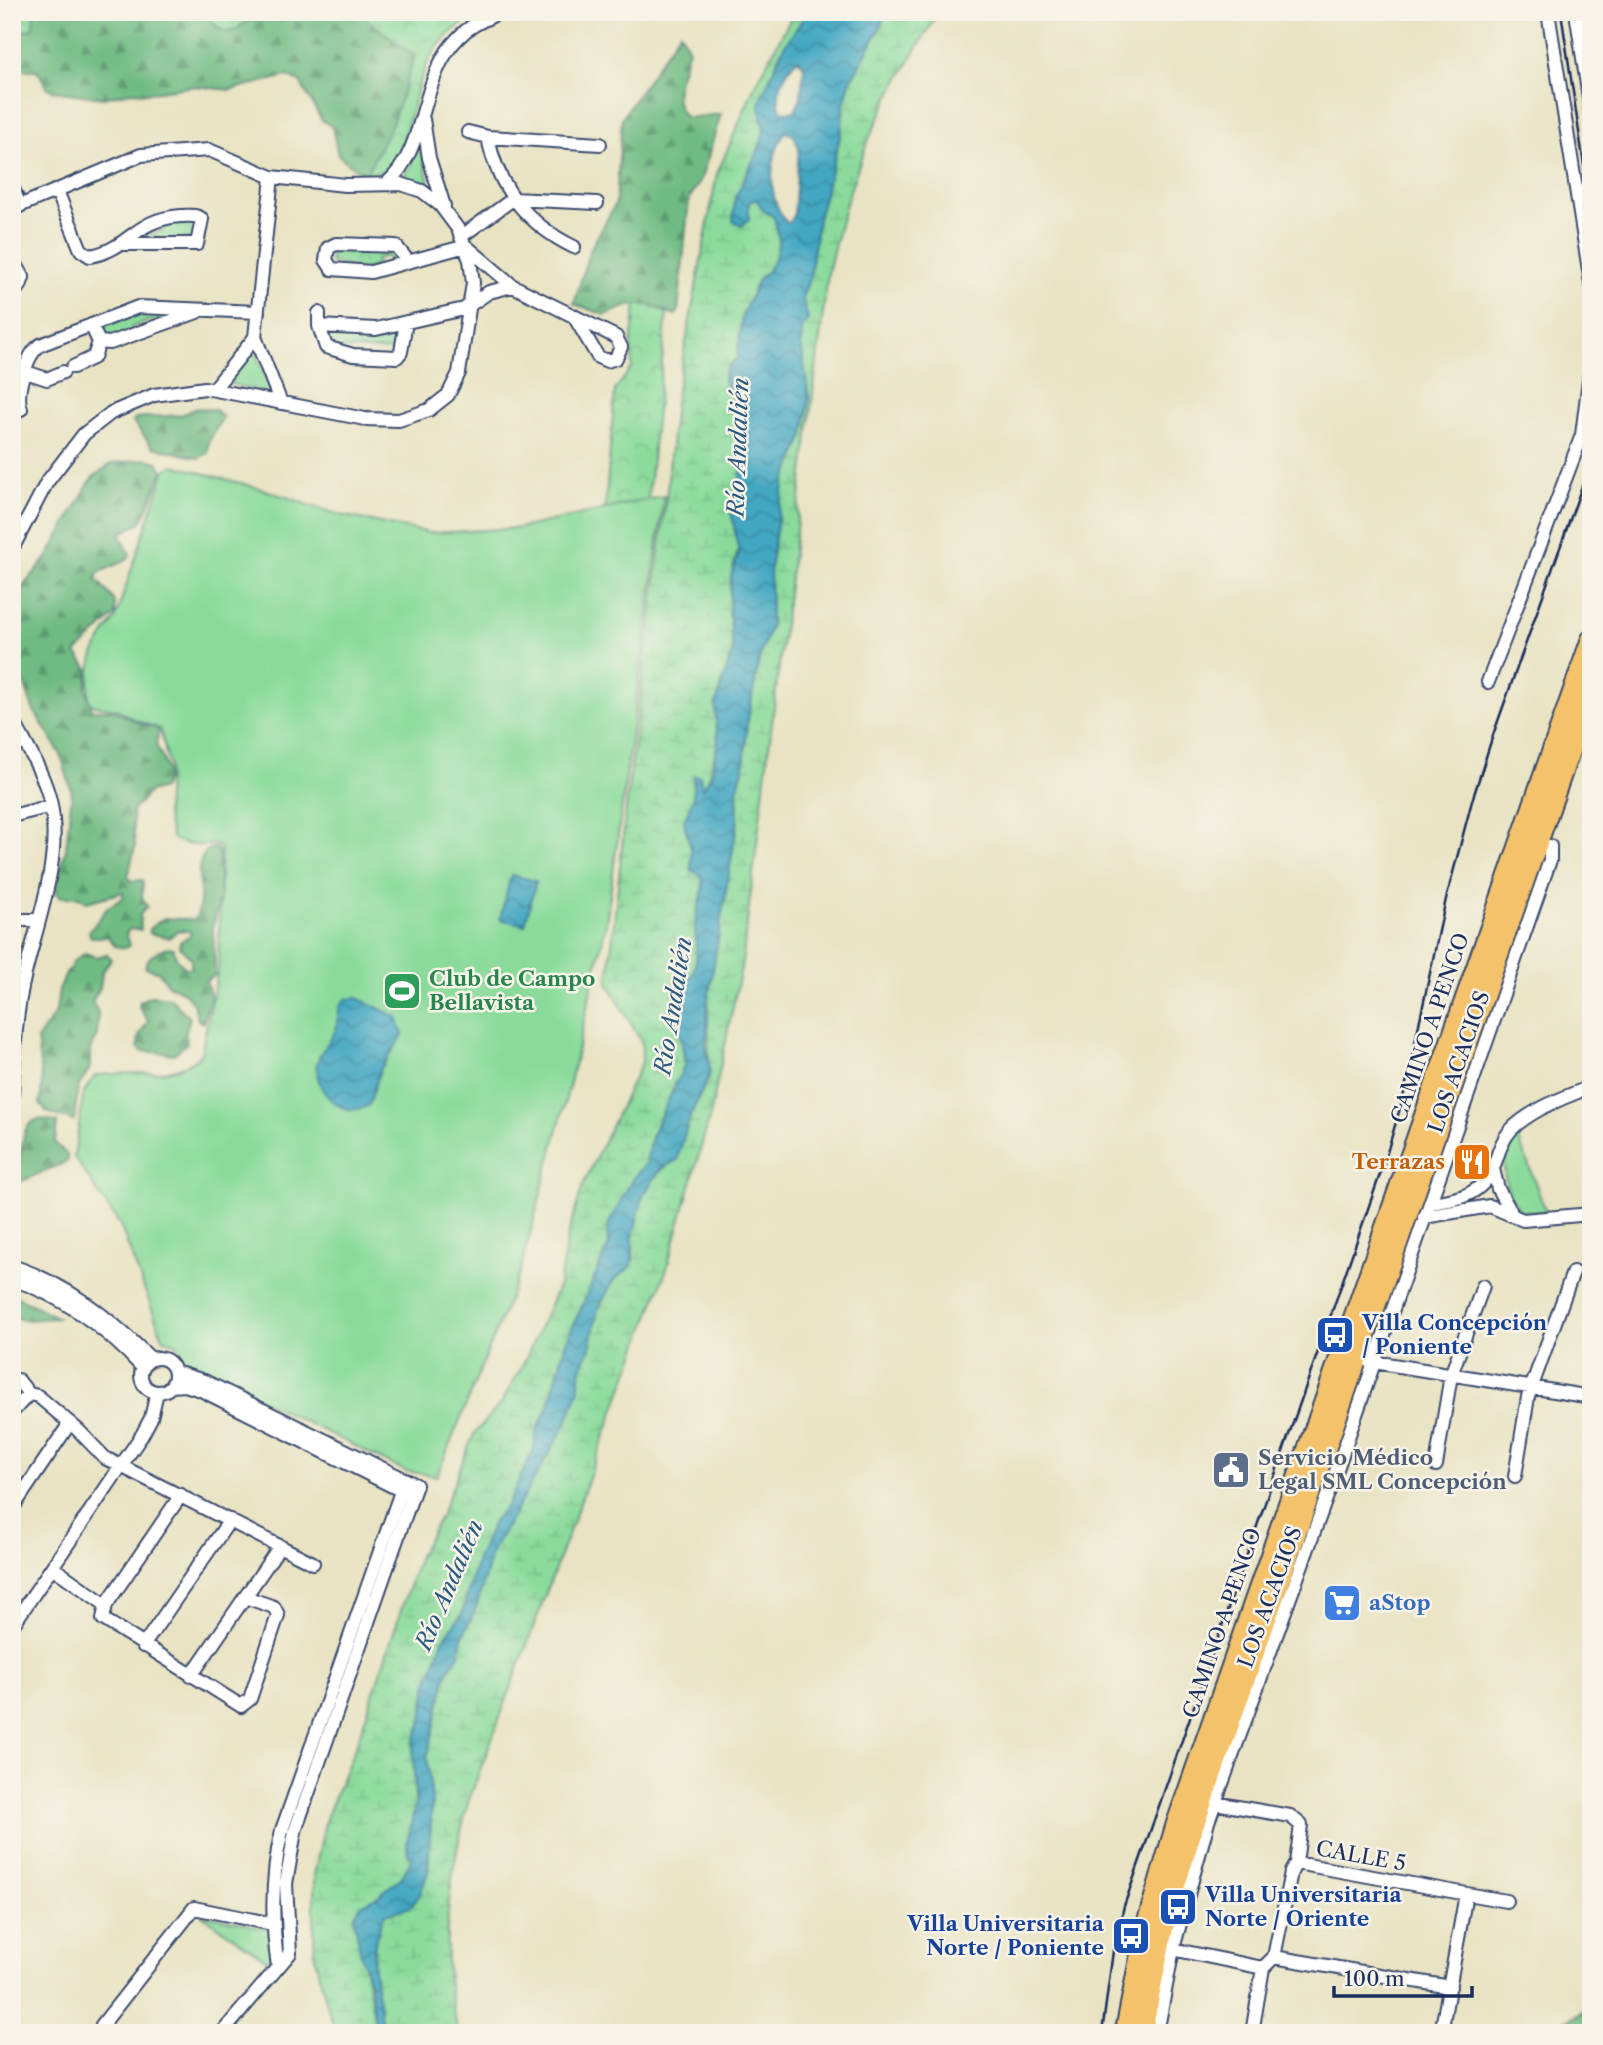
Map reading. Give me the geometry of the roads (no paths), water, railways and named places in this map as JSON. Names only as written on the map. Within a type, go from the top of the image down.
[{"type":"highway","name":"CAMINO A PENCO","points":[[1125,2033],[1158,1946],[1182,1861],[1357,1359],[1591,639]]},
{"type":"highway","name":"CAMINO A PENCO","points":[[1142,2033],[1176,1825],[1357,1359],[1420,1213],[1546,838],[1591,690]]},
{"type":"highway","points":[[1304,1509],[1305,1529],[1310,1542]]},
{"type":"highway","points":[[1250,1665],[1277,1638]]},
{"type":"street","points":[[386,184],[403,166],[436,73],[454,43],[470,28],[500,12]]},
{"type":"street","points":[[1548,12],[1591,283]]},
{"type":"street","points":[[1576,12],[1591,111]]},
{"type":"street","points":[[422,113],[431,167],[445,210],[464,241],[513,286],[575,318]]},
{"type":"street","points":[[468,132],[488,137],[600,144]]},
{"type":"street","points":[[488,137],[496,168],[513,199],[542,228],[574,247]]},
{"type":"street","points":[[12,186],[16,208],[133,157],[158,152],[209,150],[272,177],[345,185],[386,184],[414,187],[429,195],[445,210]]},
{"type":"street","points":[[272,177],[255,337],[281,403]]},
{"type":"street","points":[[57,191],[85,254],[93,256],[121,244],[141,226],[161,218],[196,216],[203,221],[200,241],[195,244],[121,244]]},
{"type":"street","points":[[408,261],[396,246],[336,244],[328,248],[326,260],[332,269],[365,273],[408,261],[464,241],[513,199],[597,203]]},
{"type":"street","points":[[12,549],[47,482],[94,424],[111,413],[154,395],[186,388],[214,389],[365,419],[399,420],[422,414],[442,401],[456,382],[472,304],[472,273],[464,241]]},
{"type":"street","points":[[12,257],[23,277],[20,286],[12,290]]},
{"type":"street","points":[[406,322],[401,352],[391,358],[328,349],[319,320],[365,331],[464,309],[489,292],[513,286]]},
{"type":"street","points":[[21,409],[19,394],[37,347],[138,307],[175,306],[197,312],[258,312]]},
{"type":"street","points":[[99,342],[113,342],[197,312]]},
{"type":"street","points":[[26,372],[47,379],[93,359],[99,342],[91,325]]},
{"type":"street","points":[[214,389],[255,337]]},
{"type":"street","points":[[1488,682],[1582,435],[1591,364]]},
{"type":"street","points":[[12,718],[40,771],[51,806],[51,858],[38,920],[17,994],[12,1095]]},
{"type":"street","points":[[12,816],[51,806]]},
{"type":"street","name":"LOS ACACIOS","points":[[1420,1213],[1550,860],[1546,838]]},
{"type":"street","points":[[12,920],[38,920]]},
{"type":"street","points":[[1420,1213],[1473,1194],[1486,1183],[1506,1137],[1516,1126],[1591,1087]]},
{"type":"street","points":[[1493,1168],[1498,1189],[1511,1212]]},
{"type":"street","points":[[1420,1213],[1481,1206],[1499,1207],[1523,1220],[1591,1214]]},
{"type":"street","points":[[12,1266],[60,1285],[85,1300],[147,1364]]},
{"type":"street","points":[[1515,1476],[1531,1387],[1573,1272]]},
{"type":"street","points":[[12,1279],[41,1290],[84,1315],[147,1364],[166,1360],[175,1372],[204,1381],[409,1488]]},
{"type":"street","points":[[1436,1465],[1451,1375],[1483,1286]]},
{"type":"street","points":[[1357,1359],[1591,1397]]},
{"type":"street","name":"LOS ACACIOS","points":[[1157,2033],[1158,1946],[1215,1803],[1310,1542],[1357,1359]]},
{"type":"street","points":[[147,1364],[143,1384],[157,1392]]},
{"type":"street","points":[[171,1386],[175,1372]]},
{"type":"street","points":[[18,1380],[29,1394]]},
{"type":"street","points":[[157,1392],[171,1386],[201,1390],[409,1488]]},
{"type":"street","points":[[12,1626],[121,1467],[148,1423],[157,1392]]},
{"type":"street","points":[[12,1412],[29,1394]]},
{"type":"street","points":[[29,1394],[38,1396],[105,1458],[313,1563]]},
{"type":"street","points":[[12,1509],[69,1423]]},
{"type":"street","points":[[278,1967],[273,1924],[273,1882],[282,1830],[409,1488]]},
{"type":"street","points":[[222,2033],[290,1953],[286,1884],[295,1831],[409,1488]]},
{"type":"street","points":[[181,1495],[106,1605],[102,1615],[104,1621],[237,1706],[248,1701],[278,1612],[272,1606],[245,1597]]},
{"type":"street","points":[[143,1646],[230,1520]]},
{"type":"street","points":[[191,1676],[280,1546]]},
{"type":"street","points":[[52,1567],[106,1605]]},
{"type":"street","name":"CALLE 5","points":[[1215,1803],[1296,1818],[1301,1828],[1296,1863],[1506,1901]]},
{"type":"street","points":[[1252,2033],[1262,1968],[1274,1957],[1296,1863]]},
{"type":"street","points":[[1441,2033],[1466,1894]]},
{"type":"street","points":[[111,2033],[102,2025],[194,1908],[273,1924]]},
{"type":"street","points":[[1158,1946],[1262,1968]]},
{"type":"street","points":[[1274,1957],[1450,1987]]},
{"type":"water","points":[[808,12],[885,12],[881,26],[850,82],[841,133],[818,219],[810,277],[802,297],[808,319],[802,328],[801,345],[809,398],[804,435],[785,481],[779,511],[770,569],[771,625],[760,655],[747,724],[744,766],[737,791],[738,819],[708,999],[706,1047],[710,1073],[690,1116],[677,1160],[661,1168],[643,1196],[633,1236],[632,1266],[614,1280],[598,1309],[589,1351],[581,1368],[578,1393],[566,1424],[492,1551],[476,1608],[462,1638],[459,1654],[447,1673],[427,1758],[432,1800],[428,1872],[420,1894],[411,1907],[385,1914],[374,1947],[381,2019],[389,2033],[381,2033],[374,2023],[371,1988],[361,1956],[354,1917],[361,1905],[377,1897],[402,1877],[413,1857],[408,1855],[407,1845],[416,1800],[413,1744],[421,1724],[428,1682],[443,1640],[462,1614],[477,1559],[493,1522],[508,1504],[534,1449],[537,1430],[549,1405],[566,1342],[609,1245],[609,1223],[633,1178],[646,1164],[651,1137],[685,1064],[675,996],[677,986],[690,978],[695,966],[695,925],[703,887],[701,876],[691,870],[691,848],[684,820],[693,799],[694,775],[700,776],[702,789],[711,776],[718,742],[715,707],[733,649],[729,611],[731,576],[739,553],[730,506],[740,480],[742,462],[738,405],[724,378],[727,367],[737,358],[742,316],[759,278],[768,271],[776,256],[779,239],[774,217],[764,211],[756,199],[749,202],[749,219],[741,226],[733,221],[735,198],[761,144],[764,130],[759,104],[784,46]],"holes":[[[798,59],[804,66],[801,97],[795,111],[782,112],[779,99],[782,84],[789,69]],[[785,132],[794,135],[799,149],[794,213],[791,222],[787,223],[776,202],[772,179],[775,154]]]},
{"type":"water","points":[[511,875],[536,881],[525,925],[500,919]]},
{"type":"water","points":[[357,998],[397,1017],[403,1035],[380,1070],[369,1105],[349,1109],[340,1106],[325,1093],[317,1074],[317,1063],[336,1029],[340,1006],[346,999]]},
{"type":"railway","points":[[1561,12],[1591,212]]},
{"type":"railway","points":[[1102,2033],[1113,1951],[1124,1906],[1384,1163],[1403,1098],[1446,899],[1472,801],[1591,461]]},
{"type":"place","name":"Club de Campo Bellavista","points":[[402,991]]},
{"type":"place","name":"Terrazas","points":[[1472,1162]]},
{"type":"place","name":"Villa Concepción / Poniente","points":[[1335,1335]]},
{"type":"place","name":"Servicio Médico Legal SML Concepción","points":[[1231,1470]]},
{"type":"place","name":"aStop","points":[[1342,1603]]},
{"type":"place","name":"Villa Universitaria Norte / Oriente","points":[[1178,1907]]},
{"type":"place","name":"Villa Universitaria Norte / Poniente","points":[[1131,1936]]},
{"type":"water label","name":"Río Andalién","points":[[738,447]]},
{"type":"water label","name":"Río Andalién","points":[[673,1006]]},
{"type":"water label","name":"Río Andalién","points":[[449,1585]]}]
